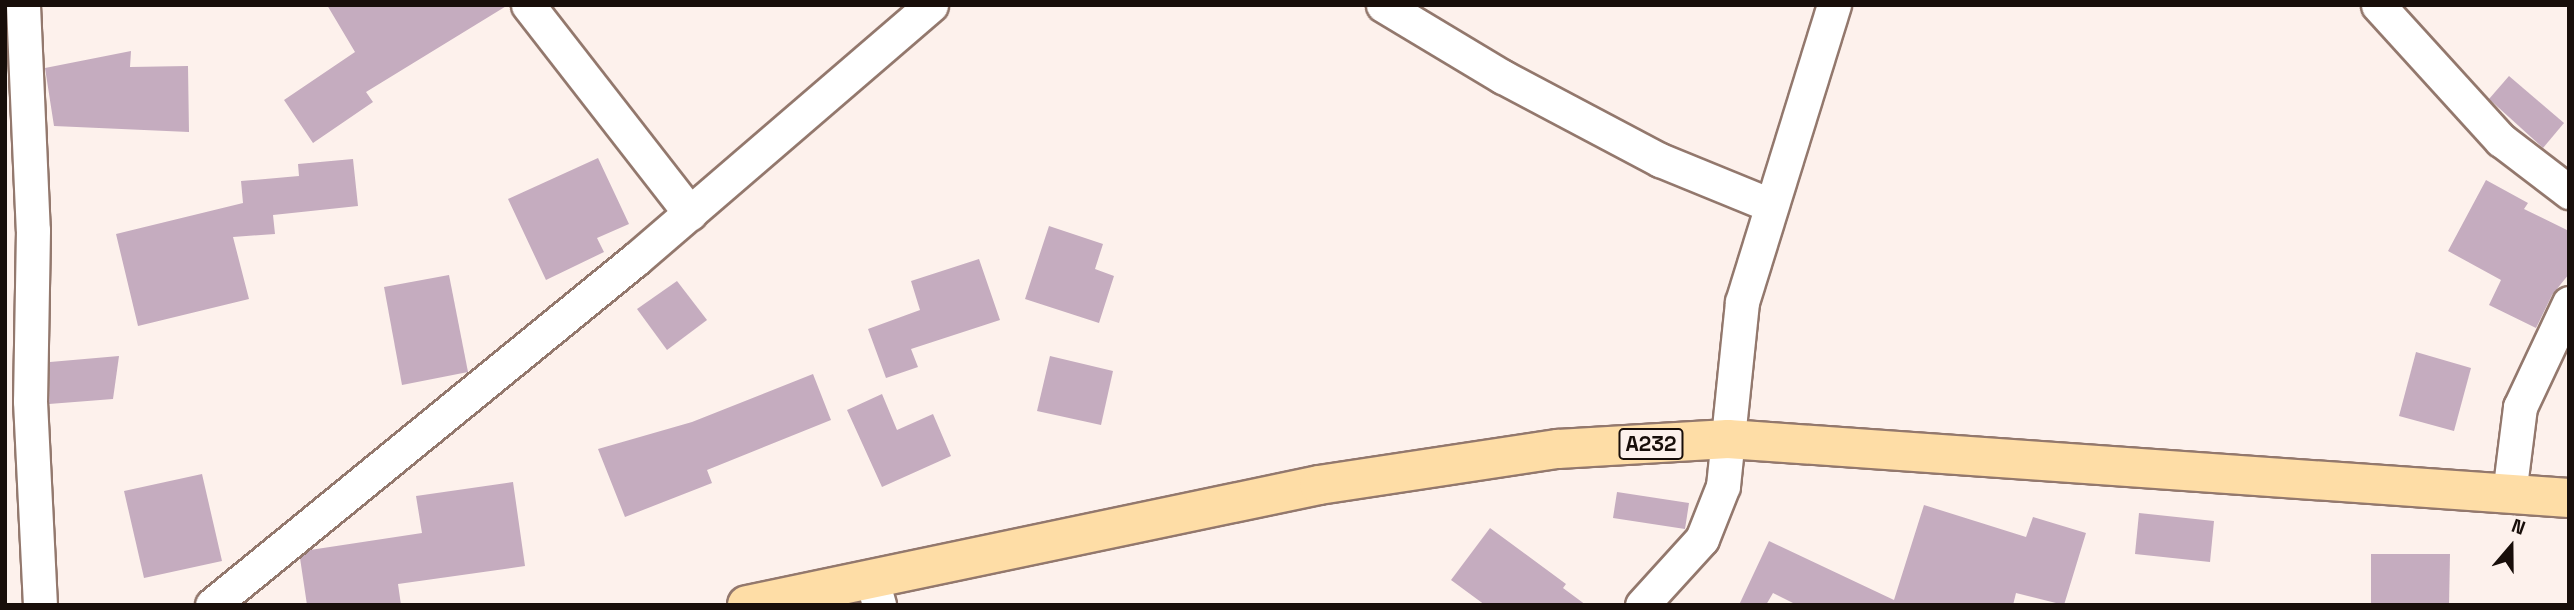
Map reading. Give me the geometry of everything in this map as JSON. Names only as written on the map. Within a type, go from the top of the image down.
[{"type":"main road","name":"A232","points":[[747,605],[876,593],[1319,485],[1558,449],[1728,439],[1902,448],[2569,498]]},
{"type":"street","points":[[23,5],[33,230],[30,401],[40,605]]},
{"type":"street","points":[[528,5],[690,213]]},
{"type":"street","points":[[212,605],[690,213],[931,5]]},
{"type":"street","points":[[1383,5],[1503,77],[1660,160],[1770,205]]},
{"type":"street","points":[[1642,605],[1702,539],[1723,486],[1742,302],[1833,5]]},
{"type":"street","points":[[2378,5],[2501,140],[2569,192]]},
{"type":"street","points":[[2509,494],[2520,407],[2569,303]]},
{"type":"building","points":[[327,5],[508,5],[366,92],[373,102],[313,143],[284,100],[355,52]]},
{"type":"building","points":[[131,51],[130,67],[188,66],[189,132],[54,126],[45,68]]},
{"type":"building","points":[[2509,76],[2564,123],[2543,148],[2489,99]]},
{"type":"building","points":[[598,158],[629,224],[597,238],[604,252],[546,280],[508,199]]},
{"type":"building","points":[[353,159],[358,206],[273,215],[275,234],[233,237],[249,299],[138,326],[116,234],[243,203],[241,181],[299,176],[298,164]]},
{"type":"building","points":[[2486,180],[2528,203],[2524,209],[2569,231],[2569,274],[2552,295],[2536,328],[2489,305],[2501,280],[2448,251]]},
{"type":"building","points":[[1049,226],[1103,244],[1095,269],[1114,276],[1099,323],[1025,299]]},
{"type":"building","points":[[979,259],[1000,320],[911,349],[918,367],[886,378],[868,329],[920,310],[911,281]]},
{"type":"building","points":[[449,275],[468,372],[402,385],[384,287]]},
{"type":"building","points":[[677,281],[707,320],[667,350],[637,309]]},
{"type":"building","points":[[2416,352],[2471,368],[2454,431],[2399,416]]},
{"type":"building","points":[[119,356],[113,399],[49,404],[50,362]]},
{"type":"building","points":[[1050,356],[1113,371],[1101,425],[1037,411]]},
{"type":"building","points":[[813,374],[831,420],[707,470],[712,483],[625,517],[598,449],[692,422]]},
{"type":"building","points":[[882,394],[897,430],[933,414],[951,456],[882,487],[847,410]]},
{"type":"building","points":[[202,474],[222,561],[144,578],[124,491]]},
{"type":"building","points":[[513,482],[525,566],[398,584],[401,605],[307,605],[300,558],[310,550],[422,533],[416,496]]},
{"type":"building","points":[[1617,492],[1689,503],[1685,529],[1613,518]]},
{"type":"building","points":[[1924,505],[2026,537],[2033,517],[2086,533],[2064,605],[2016,593],[2013,605],[1797,605],[1773,593],[1766,605],[1739,605],[1769,541],[1894,600]]},
{"type":"building","points":[[2139,513],[2214,521],[2210,562],[2135,554]]},
{"type":"building","points":[[1490,528],[1566,584],[1563,588],[1586,605],[1485,605],[1451,580]]},
{"type":"building","points":[[2371,554],[2450,554],[2449,605],[2371,605]]}]
